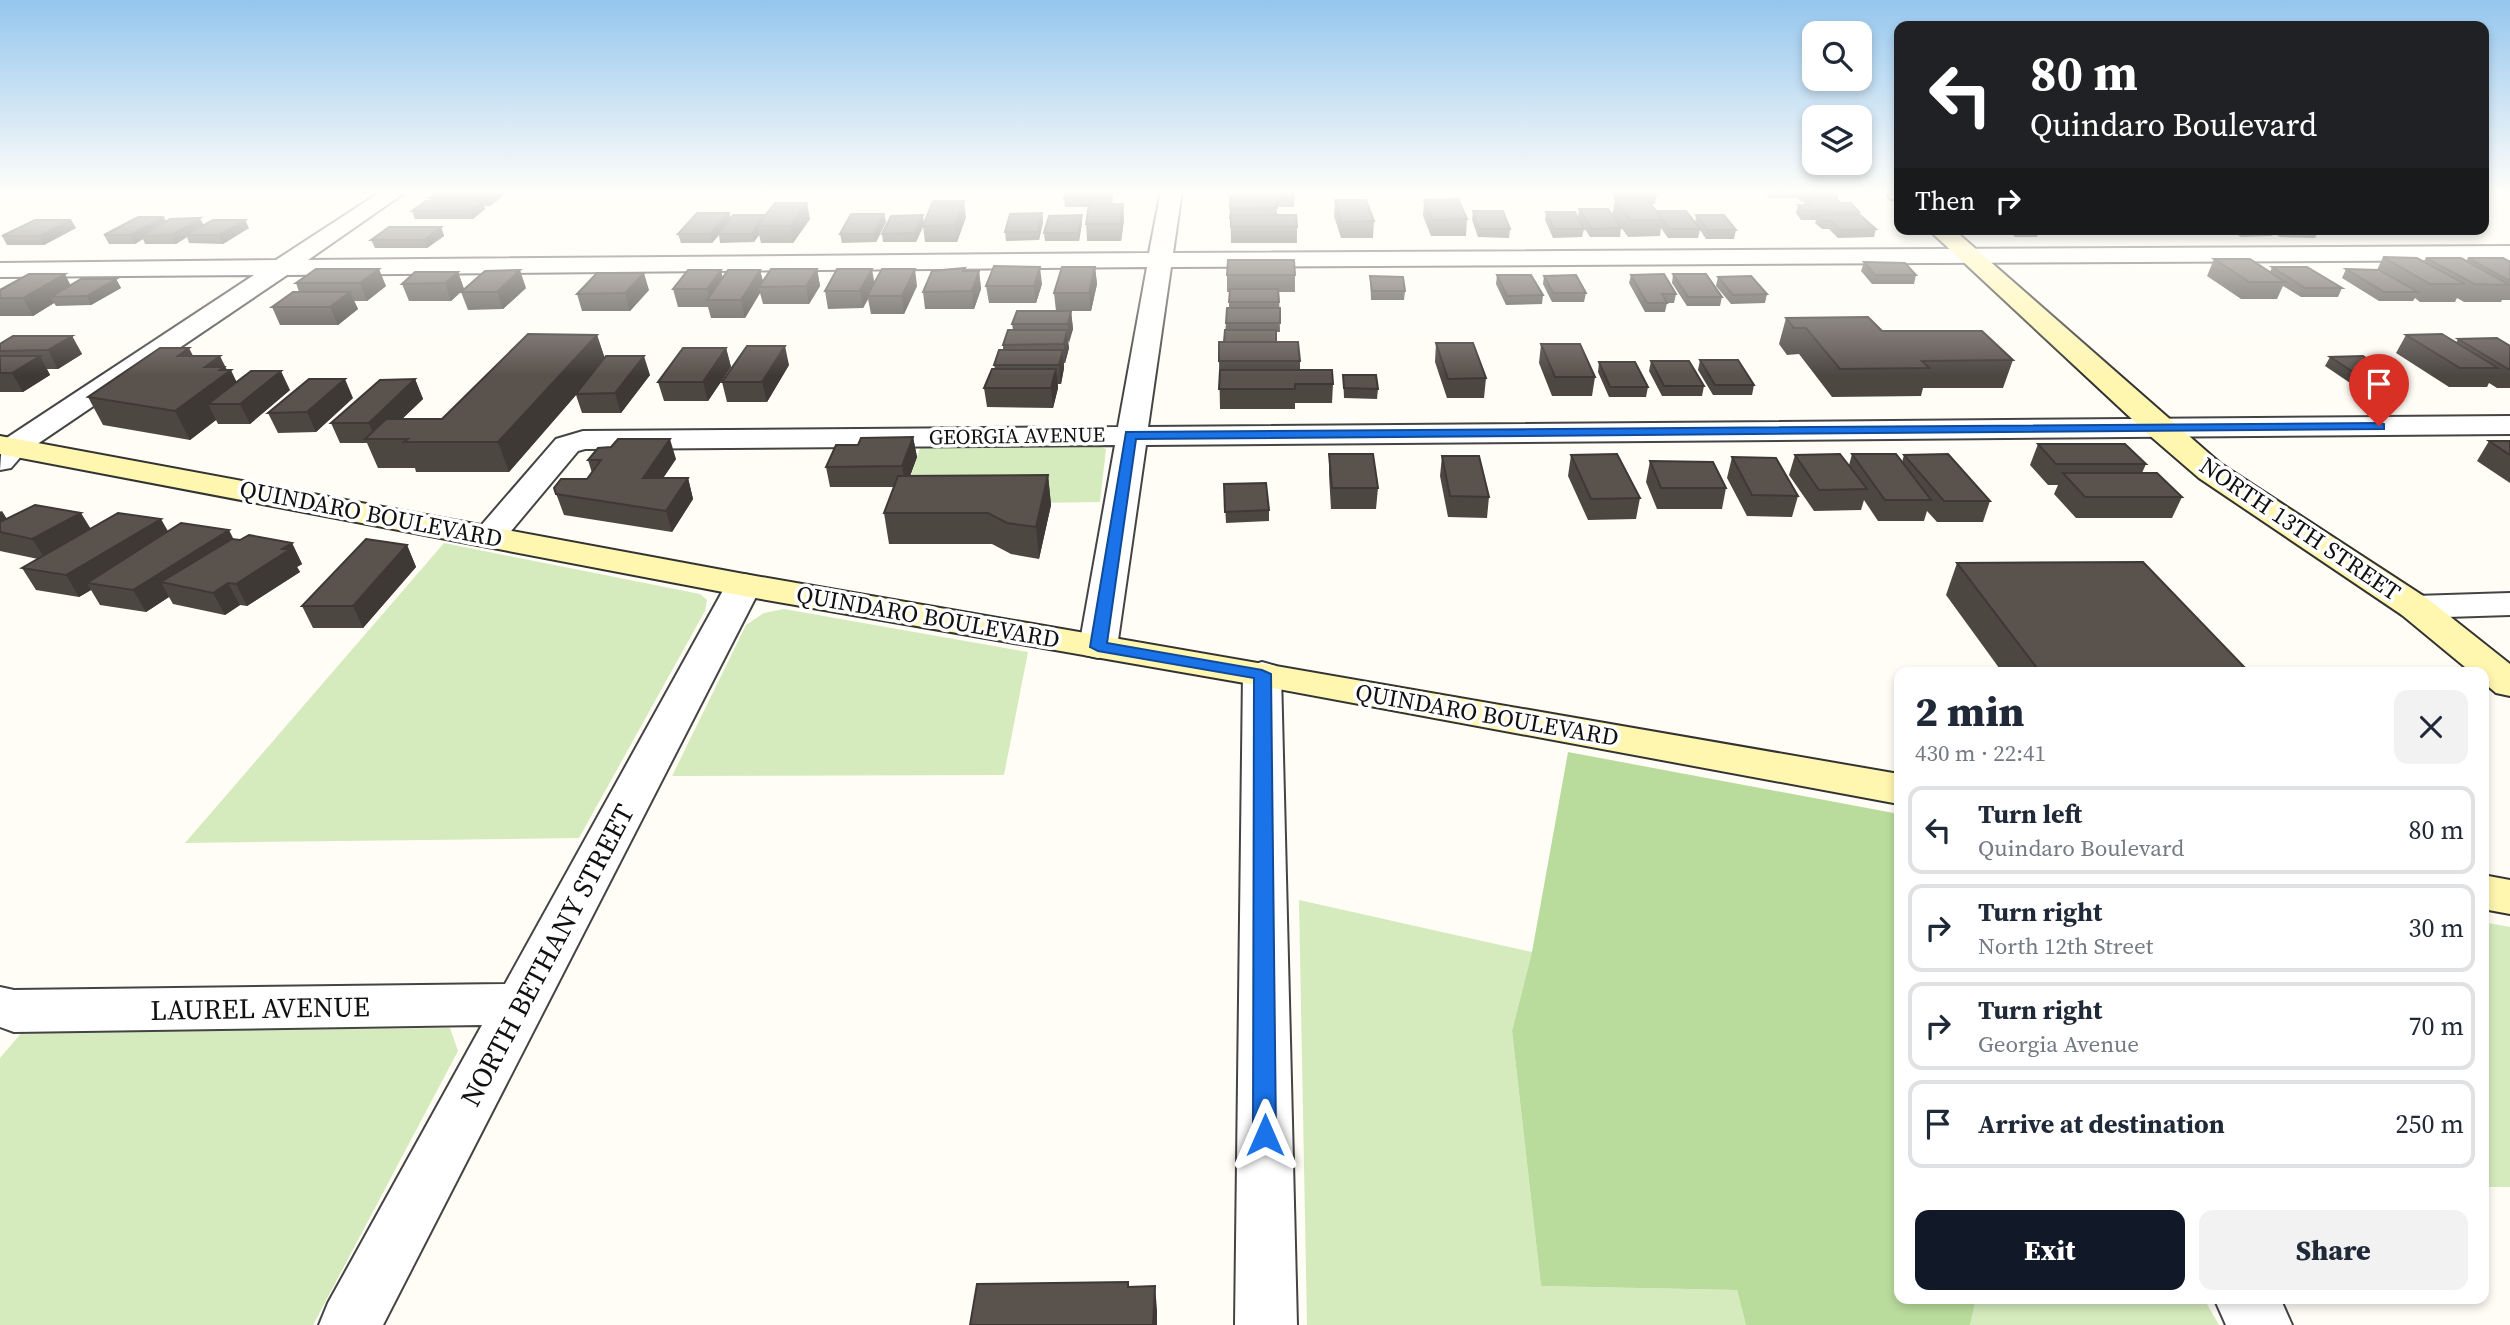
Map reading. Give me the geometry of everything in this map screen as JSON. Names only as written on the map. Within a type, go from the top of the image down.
[{"type":"main road","name":"NORTH 13TH STREET","points":[[1967,254],[2210,471],[2415,607],[2510,684]]},
{"type":"main road","name":"QUINDARO BOULEVARD","points":[[4,451],[1894,788]]},
{"type":"main road","points":[[2489,893],[2510,897]]},
{"type":"street","points":[[4,451],[307,253]]},
{"type":"street","points":[[1098,647],[1162,253]]},
{"type":"street","points":[[0,270],[1967,254],[2510,253]]},
{"type":"street","name":"GEORGIA AVENUE","points":[[489,536],[567,445],[583,440],[2510,425]]},
{"type":"street","name":"NORTH BETHANY STREET","points":[[350,1325],[744,585]]},
{"type":"street","points":[[2415,607],[2510,604]]},
{"type":"street","points":[[1262,674],[1266,1325]]},
{"type":"street","name":"LAUREL AVENUE","points":[[0,1007],[14,1011],[520,1004]]},
{"type":"street","points":[[2249,1304],[2261,1325]]},
{"type":"green space","points":[[921,445],[1096,445],[1106,449],[1100,502],[901,505]]},
{"type":"green space","points":[[444,543],[700,594],[707,600],[705,611],[579,838],[185,843]]},
{"type":"green space","points":[[784,609],[1028,652],[1004,775],[672,776],[746,625],[764,613]]},
{"type":"green space","points":[[1568,752],[1894,813],[1894,1304],[1975,1304],[1970,1325],[1746,1325],[1737,1290],[1541,1286],[1512,1031],[1532,952]]},
{"type":"green space","points":[[1299,900],[1532,952],[1512,1031],[1541,1286],[1737,1290],[1746,1325],[1307,1325]]},
{"type":"green space","points":[[2489,923],[2510,927],[2510,1187],[2489,1187]]},
{"type":"green space","points":[[450,1028],[458,1051],[313,1325],[0,1325],[0,1058],[23,1031]]},
{"type":"green space","points":[[1975,1304],[2207,1304],[2219,1325],[1970,1325]]},
{"type":"building","points":[[2383,257],[2417,258],[2465,284],[2430,284]]},
{"type":"building","points":[[2426,258],[2461,258],[2510,285],[2474,284]]},
{"type":"building","points":[[2468,258],[2503,258],[2510,262],[2510,281]]},
{"type":"building","points":[[2214,259],[2250,259],[2285,282],[2249,282]]},
{"type":"building","points":[[1228,260],[1294,260],[1295,275],[1227,275]]},
{"type":"building","points":[[1864,262],[1905,263],[1916,275],[1875,275]]},
{"type":"building","points":[[994,266],[1040,267],[1034,286],[986,286]]},
{"type":"building","points":[[1062,267],[1095,267],[1089,293],[1054,293]]},
{"type":"building","points":[[2272,267],[2307,267],[2342,288],[2305,288]]},
{"type":"building","points":[[965,268],[963,271],[979,271],[972,291],[923,292],[932,271]]},
{"type":"building","points":[[316,269],[379,269],[360,283],[296,283]]},
{"type":"building","points":[[771,269],[817,269],[806,286],[759,287]]},
{"type":"building","points":[[837,269],[872,269],[860,291],[825,291]]},
{"type":"building","points":[[882,269],[915,269],[902,296],[867,296]]},
{"type":"building","points":[[2346,269],[2379,270],[2418,292],[2384,292]]},
{"type":"building","points":[[520,270],[497,292],[461,292],[485,271]]},
{"type":"building","points":[[688,270],[721,270],[707,289],[673,289]]},
{"type":"building","points":[[728,270],[760,270],[741,300],[707,300]]},
{"type":"building","points":[[415,272],[458,272],[445,283],[402,284]]},
{"type":"building","points":[[597,273],[644,273],[625,293],[577,294]]},
{"type":"building","points":[[29,274],[65,274],[23,298],[0,298],[0,290]]},
{"type":"building","points":[[1664,274],[1676,294],[1662,294],[1667,303],[1647,303],[1631,275]]},
{"type":"building","points":[[1673,274],[1706,274],[1722,297],[1688,297]]},
{"type":"building","points":[[1497,275],[1531,275],[1543,295],[1507,296]]},
{"type":"building","points":[[1576,275],[1586,293],[1553,293],[1544,276]]},
{"type":"building","points":[[1370,276],[1403,277],[1405,291],[1372,291]]},
{"type":"building","points":[[1751,276],[1767,294],[1733,295],[1718,277]]},
{"type":"building","points":[[81,279],[116,279],[87,296],[51,297]]},
{"type":"building","points":[[1230,289],[1278,289],[1279,302],[1229,302]]},
{"type":"building","points":[[293,292],[350,292],[330,307],[272,307]]},
{"type":"building","points":[[1227,308],[1280,308],[1280,323],[1226,323]]},
{"type":"building","points":[[1017,311],[1071,311],[1068,324],[1012,324]]},
{"type":"building","points":[[1868,317],[1882,331],[1982,331],[2013,360],[1922,361],[1929,368],[1840,369],[1806,328],[1794,328],[1786,318]]},
{"type":"building","points":[[1008,330],[1067,330],[1064,344],[1003,345]]},
{"type":"building","points":[[1225,330],[1276,330],[1276,342],[1224,342]]},
{"type":"building","points":[[528,334],[597,335],[498,442],[404,442],[408,439],[365,439],[386,419],[442,419]]},
{"type":"building","points":[[2442,334],[2498,368],[2460,368],[2406,335]]},
{"type":"building","points":[[13,336],[72,336],[48,350],[0,351],[0,344]]},
{"type":"building","points":[[2497,338],[2510,346],[2510,369],[2458,339]]},
{"type":"building","points":[[1219,342],[1298,342],[1300,361],[1219,361]]},
{"type":"building","points":[[1436,343],[1473,343],[1486,378],[1448,379]]},
{"type":"building","points":[[1541,344],[1580,344],[1595,377],[1555,377]]},
{"type":"building","points":[[747,346],[785,346],[762,382],[722,382]]},
{"type":"building","points":[[160,348],[189,348],[178,356],[220,356],[205,367],[224,367],[220,370],[231,370],[175,411],[88,397]]},
{"type":"building","points":[[683,348],[726,348],[703,382],[658,382]]},
{"type":"building","points":[[999,350],[1063,350],[1059,365],[994,365]]},
{"type":"building","points":[[0,356],[40,356],[12,373],[0,373]]},
{"type":"building","points":[[606,356],[644,356],[615,393],[576,394]]},
{"type":"building","points":[[2363,356],[2398,379],[2364,379],[2330,357]]},
{"type":"building","points":[[1700,360],[1738,360],[1754,385],[1715,385]]},
{"type":"building","points":[[1651,361],[1689,361],[1704,386],[1664,386]]},
{"type":"building","points":[[1599,362],[1635,362],[1648,387],[1610,387]]},
{"type":"building","points":[[992,369],[1056,369],[1051,388],[984,388]]},
{"type":"building","points":[[1220,370],[1332,370],[1333,384],[1295,384],[1295,389],[1219,389]]},
{"type":"building","points":[[251,371],[281,371],[240,404],[208,404]]},
{"type":"building","points":[[1343,375],[1376,375],[1378,389],[1344,388]]},
{"type":"building","points":[[309,379],[345,379],[307,412],[268,413]]},
{"type":"building","points":[[415,379],[369,423],[331,423],[380,380]]},
{"type":"building","points":[[913,437],[902,466],[826,467],[836,445],[858,445],[861,438]]},
{"type":"building","points":[[618,439],[670,439],[643,478],[688,478],[666,511],[556,494],[554,488],[561,479],[587,479],[601,460],[588,460],[598,448],[611,447]]},
{"type":"building","points":[[2489,441],[2510,441],[2510,455]]},
{"type":"building","points":[[2038,444],[2125,444],[2146,464],[2056,464]]},
{"type":"building","points":[[1329,454],[1373,454],[1378,488],[1332,488]]},
{"type":"building","points":[[1617,454],[1640,498],[1591,499],[1571,455]]},
{"type":"building","points":[[1840,454],[1867,489],[1819,490],[1795,455]]},
{"type":"building","points":[[1852,454],[1896,454],[1931,500],[1885,500]]},
{"type":"building","points":[[1948,454],[1990,501],[1944,501],[1904,455]]},
{"type":"building","points":[[1442,456],[1479,456],[1489,497],[1450,496]]},
{"type":"building","points":[[1732,457],[1776,458],[1798,496],[1752,495]]},
{"type":"building","points":[[1650,461],[1713,462],[1726,488],[1661,488]]},
{"type":"building","points":[[2063,473],[2157,473],[2182,497],[2085,497]]},
{"type":"building","points":[[1048,475],[1036,527],[1007,523],[988,513],[884,513],[898,476]]},
{"type":"building","points":[[1266,483],[1269,510],[1225,512],[1224,484]]},
{"type":"building","points":[[35,505],[81,513],[32,539],[0,532],[0,522]]},
{"type":"building","points":[[118,513],[161,519],[66,575],[22,568]]},
{"type":"building","points":[[181,523],[229,530],[133,590],[87,583]]},
{"type":"building","points":[[249,535],[292,543],[282,549],[289,550],[236,584],[228,583],[213,593],[161,582],[232,539],[240,540]]},
{"type":"building","points":[[366,539],[407,545],[353,606],[302,606]]},
{"type":"building","points":[[2143,562],[2244,667],[2036,667],[1957,563]]},
{"type":"building","points":[[1128,1282],[1128,1287],[1155,1286],[1153,1325],[970,1325],[977,1284]]},
{"type":"route","points":[[1265,1135],[1262,674],[1098,647],[1131,435],[2379,426]]}]
